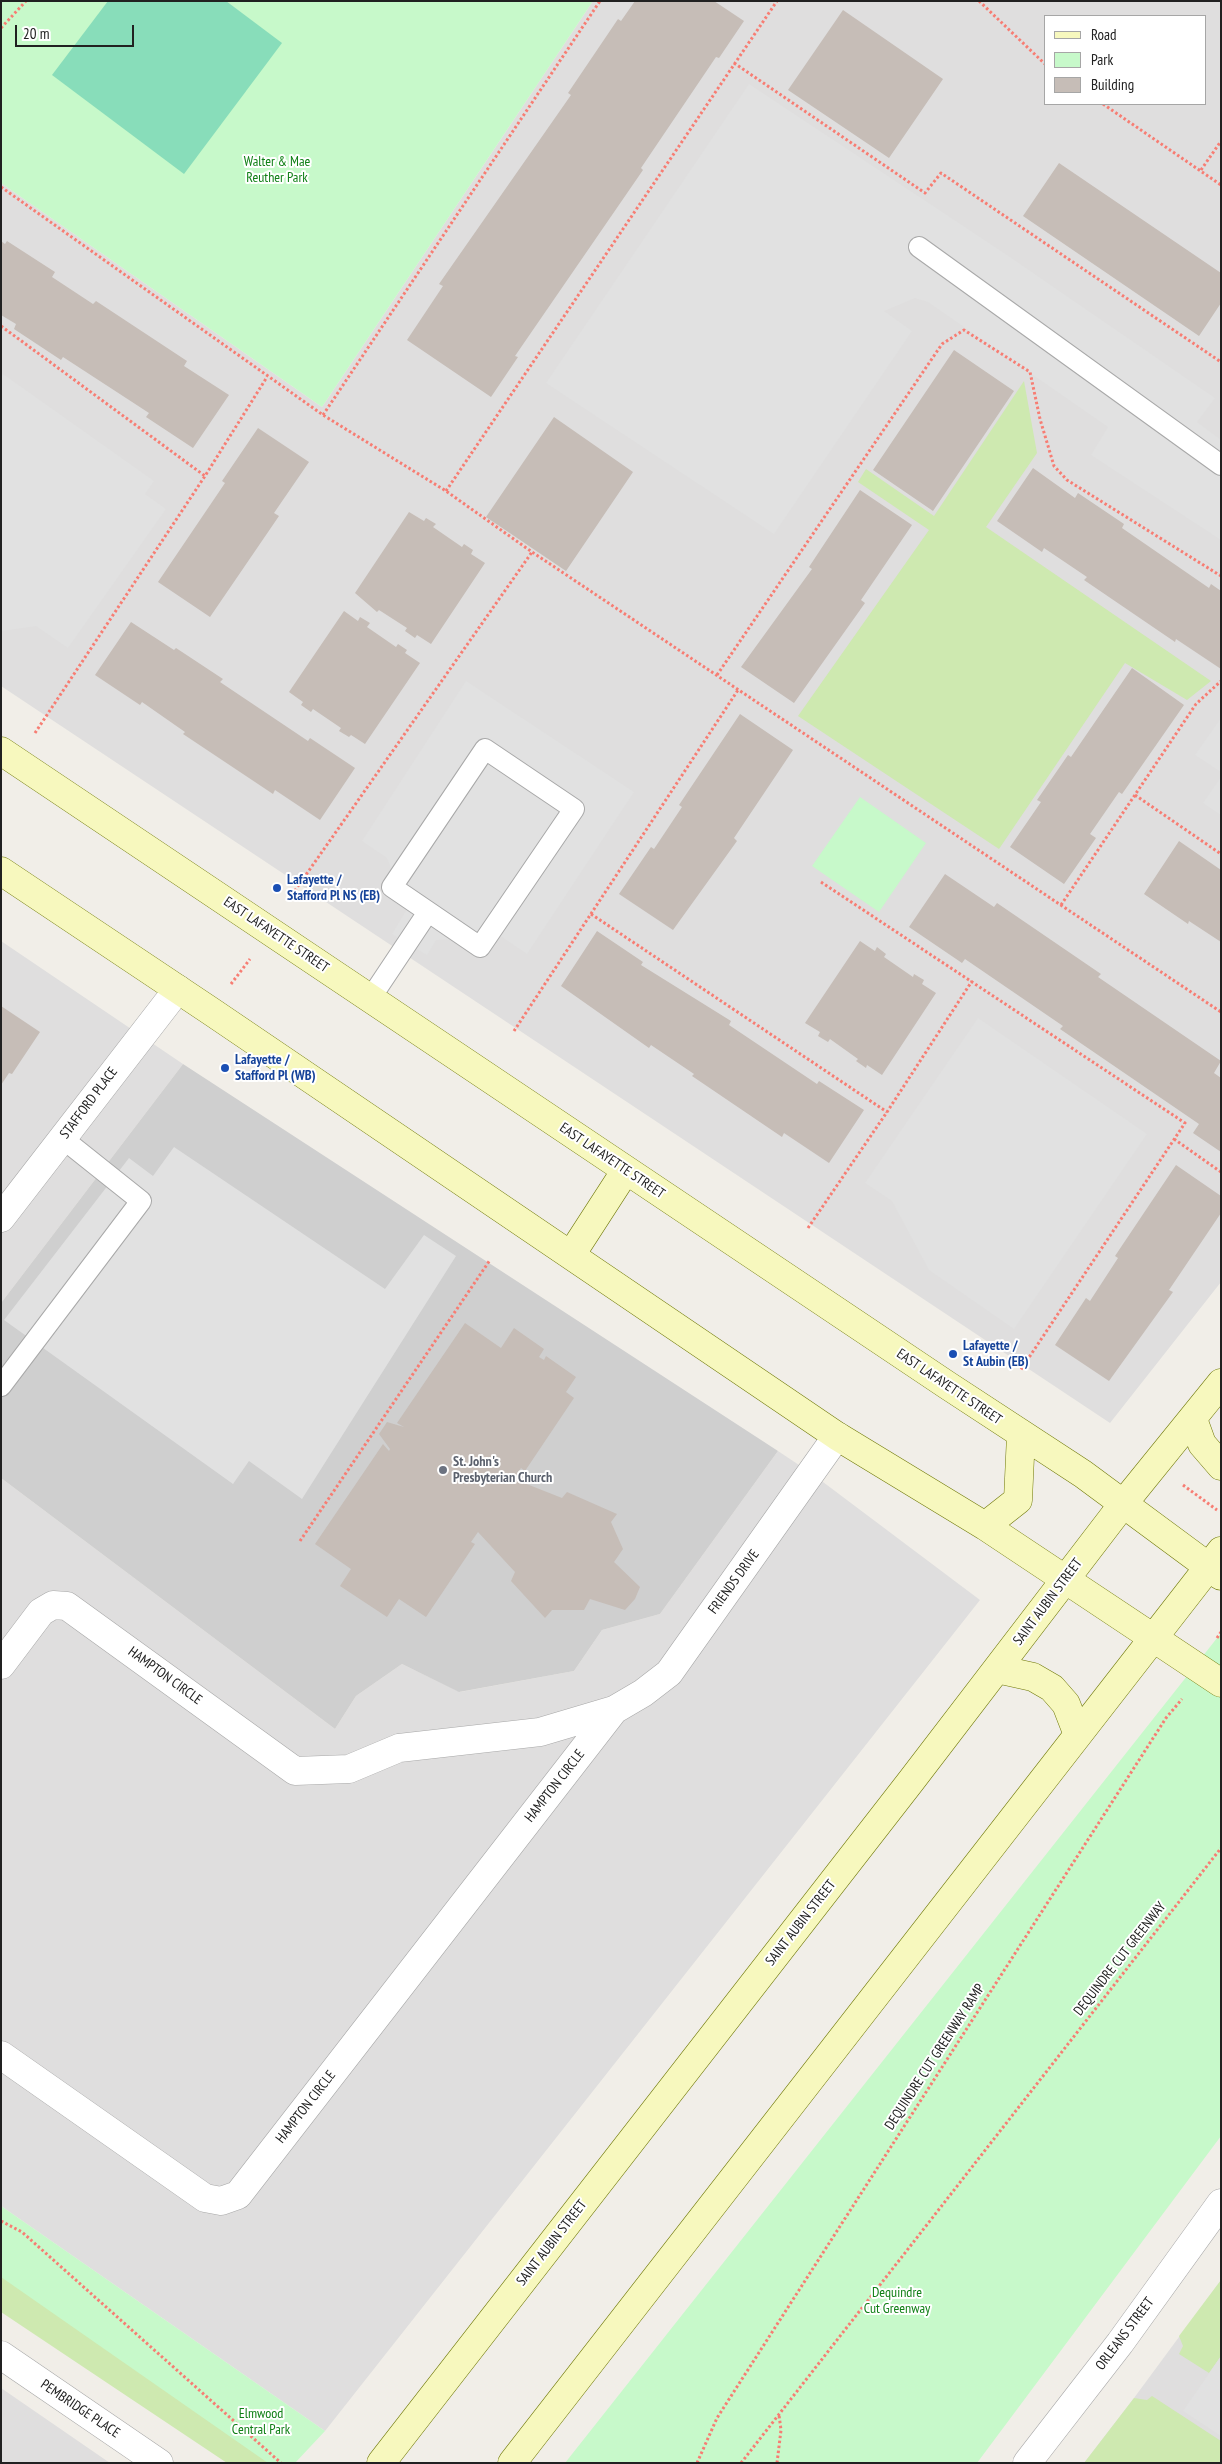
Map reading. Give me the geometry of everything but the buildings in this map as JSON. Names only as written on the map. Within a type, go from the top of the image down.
[{"type":"street","name":"EAST LAFAYETTE STREET","points":[[9,756],[1021,1435],[1083,1474],[1123,1504],[1217,1564]]},
{"type":"street","points":[[1,871],[837,1436],[985,1526],[1213,1678]]},
{"type":"street","name":"STAFFORD PLACE","points":[[1,1218],[178,989]]},
{"type":"street","points":[[571,1255],[626,1170]]},
{"type":"street","name":"SAINT AUBIN STREET","points":[[381,2463],[1123,1504],[1221,1383]]},
{"type":"street","points":[[1193,1419],[1202,1444],[1221,1466]]},
{"type":"street","points":[[985,1526],[1018,1500],[1021,1435]]},
{"type":"street","name":"FRIENDS DRIVE","points":[[614,1710],[643,1693],[668,1673],[837,1436]]},
{"type":"street","points":[[512,2463],[1078,1735],[1152,1636],[1217,1564]]},
{"type":"street","name":"HAMPTON CIRCLE","points":[[1,1665],[41,1612],[53,1605],[67,1606],[295,1771],[349,1768],[399,1748],[540,1732],[614,1710]]},
{"type":"street","points":[[996,1668],[1033,1676],[1052,1688],[1066,1704],[1078,1735]]},
{"type":"street","name":"HAMPTON CIRCLE","points":[[1,2055],[205,2198],[221,2201],[238,2195],[614,1710]]},
{"type":"street","name":"ORLEANS STREET","points":[[1027,2463],[1120,2342],[1221,2203]]},
{"type":"street","name":"PEMBRIDGE PLACE","points":[[1,2355],[159,2463]]},
{"type":"lane","points":[[919,247],[1221,465]]},
{"type":"lane","points":[[485,749],[574,809],[480,947],[428,912],[392,887],[485,749]]},
{"type":"lane","points":[[370,999],[428,912]]},
{"type":"lane","points":[[1,1386],[141,1201],[62,1138]]},
{"type":"path","points":[[1,28],[26,1]]},
{"type":"path","points":[[323,416],[600,1]]},
{"type":"path","points":[[446,491],[777,1]]},
{"type":"path","points":[[978,1],[986,6],[1044,63]]},
{"type":"path","points":[[986,6],[989,1]]},
{"type":"path","points":[[734,63],[925,193],[941,172],[1221,362]]},
{"type":"path","points":[[1104,105],[1221,185]]},
{"type":"path","points":[[1201,170],[1221,141]]},
{"type":"path","points":[[1,187],[323,416],[446,491],[532,552],[1221,1012]]},
{"type":"path","points":[[1,326],[206,476]]},
{"type":"path","points":[[717,674],[942,344],[964,330],[1030,372],[1040,419],[1054,466],[1067,480],[1221,576]]},
{"type":"path","points":[[9,756],[206,476],[267,377]]},
{"type":"path","points":[[289,899],[532,552]]},
{"type":"path","points":[[1060,905],[1196,704],[1221,682]]},
{"type":"path","points":[[514,1031],[738,690]]},
{"type":"path","points":[[1134,795],[1221,854]]},
{"type":"path","points":[[821,882],[1185,1123],[1020,1371]]},
{"type":"path","points":[[591,914],[887,1112]]},
{"type":"path","points":[[230,985],[253,955]]},
{"type":"path","points":[[808,1228],[887,1112],[972,981]]},
{"type":"path","points":[[1174,1140],[1221,1172]]},
{"type":"path","points":[[300,1541],[490,1260]]},
{"type":"path","points":[[1182,1484],[1217,1510]]},
{"type":"path","name":"DEQUINDRE CUT GREENWAY RAMP","points":[[697,2463],[717,2418],[1166,1718],[1213,1678]]},
{"type":"path","name":"DEQUINDRE CUT GREENWAY","points":[[741,2463],[1221,1848]]},
{"type":"path","points":[[1,2221],[22,2232],[281,2463]]},
{"type":"path","points":[[777,2463],[781,2447],[779,2415]]},
{"type":"shaded area","points":[[593,1],[1221,1],[1221,1282],[1110,1423],[1,686],[1,183],[322,407]]},
{"type":"shaded area","points":[[749,84],[1004,253],[1215,398],[1197,422],[1221,440],[1221,540],[1091,455],[1108,427],[928,302],[915,298],[884,311],[912,331],[774,534],[546,383]]},
{"type":"shaded area","points":[[3,374],[154,481],[145,494],[166,509],[68,648],[36,626],[1,631],[1,377]]},
{"type":"shaded area","points":[[466,681],[634,792],[527,954],[502,937],[436,940],[427,955],[392,934],[407,909],[387,858],[362,841]]},
{"type":"shaded area","points":[[1221,718],[1221,772],[1195,755]]},
{"type":"shaded area","points":[[1221,777],[1221,815],[1203,803]]},
{"type":"shaded area","points":[[1,941],[183,1064],[1,1303]]},
{"type":"shaded area","points":[[978,1018],[1147,1134],[1014,1329],[929,1270],[892,1201],[865,1183]]},
{"type":"shaded area","points":[[183,1064],[778,1451],[660,1614],[602,1630],[574,1671],[459,1692],[402,1664],[356,1696],[335,1729],[1,1478],[1,1303]]},
{"type":"shaded area","points":[[174,1147],[385,1289],[424,1235],[456,1256],[302,1499],[249,1461],[233,1484],[4,1320],[129,1158],[153,1176]]},
{"type":"shaded area","points":[[778,1451],[811,1473],[980,1600],[325,2431],[1,2206],[1,1478],[335,1729],[356,1696],[402,1664],[460,1692],[574,1671],[602,1630],[660,1614]]},
{"type":"shaded area","points":[[1221,2280],[1221,2463],[1084,2463],[1134,2398]]},
{"type":"shaded area","points":[[1221,2356],[1221,2436],[1183,2411]]},
{"type":"shaded area","points":[[1,2388],[110,2463],[1,2463]]},
{"type":"green space","name":"Walter & Mae Reuther Park","points":[[1,1],[593,1],[322,407],[1,183]]},
{"type":"green space","points":[[108,1],[226,1],[282,43],[184,174],[52,75]]},
{"type":"green space","points":[[1024,381],[1037,453],[986,527],[1211,681],[1187,700],[1125,663],[999,849],[798,716],[929,530],[858,482],[866,469],[934,516]]},
{"type":"green space","points":[[860,797],[926,843],[879,912],[812,866]]},
{"type":"green space","name":"Dequindre Cut Greenway","points":[[1221,1633],[1221,2136],[977,2463],[565,2463]]},
{"type":"green space","name":"Elmwood Central Park","points":[[1,2206],[325,2431],[295,2463],[268,2463],[1,2277]]},
{"type":"green space","points":[[1,2253],[286,2463],[227,2463],[1,2312]]},
{"type":"green space","points":[[1221,2280],[1221,2356],[1209,2373],[1179,2354],[1183,2346],[1179,2336]]},
{"type":"green space","points":[[1152,2396],[1221,2441],[1221,2463],[1084,2463],[1134,2398],[1147,2400]]},
{"type":"place","name":"Lafayette / Stafford Pl NS (EB)","points":[[277,888]]},
{"type":"place","name":"Lafayette / Stafford Pl (WB)","points":[[225,1068]]},
{"type":"place","name":"Lafayette / St Aubin (EB)","points":[[953,1354]]},
{"type":"place","name":"St. John's Presbyterian Church","points":[[443,1470]]}]
